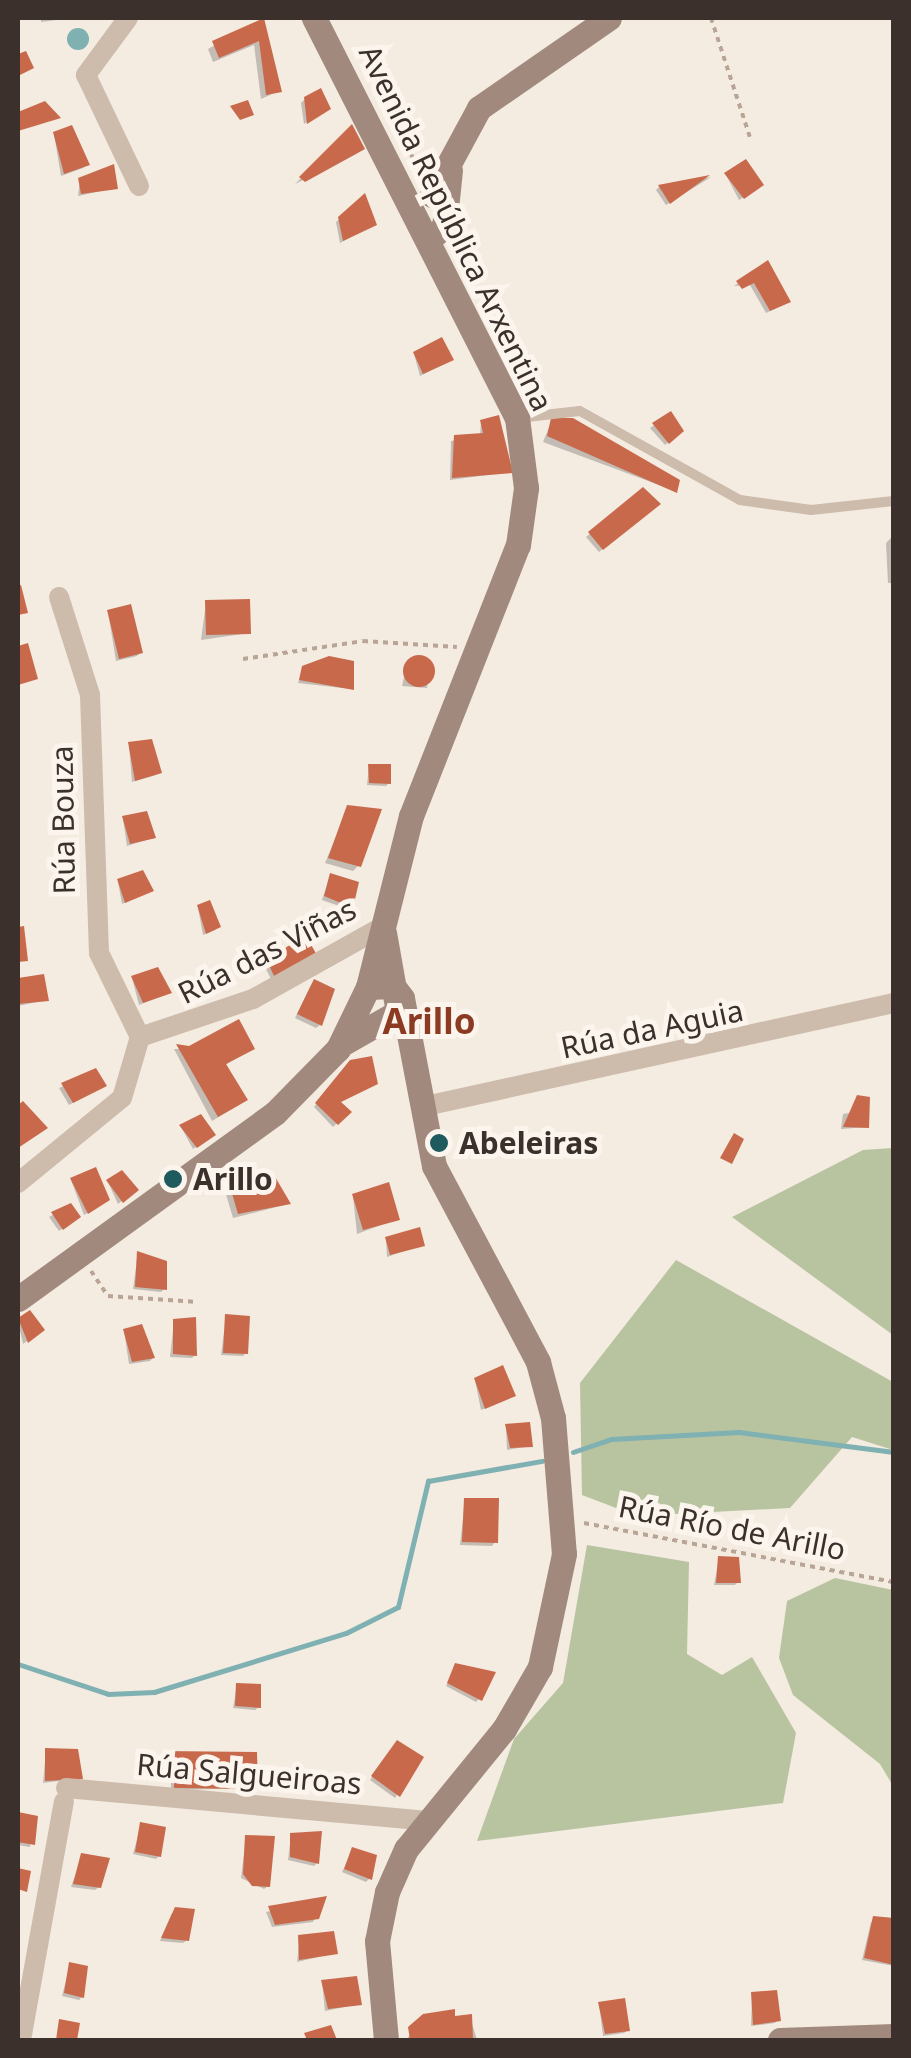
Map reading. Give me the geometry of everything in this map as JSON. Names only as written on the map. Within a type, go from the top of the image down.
[{"type":"street","points":[[128,18],[86,75],[140,186]]},
{"type":"street","name":"Avenida República Arxentina","points":[[314,18],[431,204],[429,238],[517,418],[523,517],[484,649],[412,816],[367,992],[338,1048]]},
{"type":"street","points":[[429,238],[431,204],[450,170],[460,138],[502,86],[609,18]]},
{"type":"street","name":"Rúa Bouza","points":[[58,597],[90,695],[99,952],[140,1037]]},
{"type":"street","points":[[382,927],[402,998],[434,1166],[538,1362],[562,1521],[560,1600],[540,1667],[504,1729],[427,1821],[388,1892],[377,1941],[382,2036]]},
{"type":"street","name":"Rúa das Viñas","points":[[140,1037],[253,999],[382,927]]},
{"type":"street","points":[[402,998],[393,986],[367,992],[416,1074]]},
{"type":"street","points":[[386,1022],[402,998]]},
{"type":"street","name":"Rúa da Aguia","points":[[420,1106],[894,1003]]},
{"type":"street","name":"Avenida República Arxentina","points":[[18,1299],[276,1114],[360,1027],[386,1022]]},
{"type":"street","points":[[18,1184],[122,1098],[140,1037]]},
{"type":"street","name":"Rúa Salgueiroas","points":[[21,2040],[65,1795],[427,1821]]},
{"type":"street","points":[[780,2040],[894,2036]]},
{"type":"lane","points":[[517,418],[580,411],[740,500],[811,510],[894,501]]},
{"type":"path","points":[[711,18],[750,137]]},
{"type":"path","points":[[243,659],[363,640],[484,649]]},
{"type":"path","points":[[82,1253],[108,1296],[198,1302]]},
{"type":"path","name":"Rúa Río de Arillo","points":[[562,1521],[894,1582]]},
{"type":"green space","points":[[894,1148],[893,1335],[732,1217],[863,1150]]},
{"type":"green space","points":[[676,1260],[893,1382],[893,1450],[852,1437],[790,1508],[637,1516],[582,1495],[580,1383]]},
{"type":"green space","points":[[587,1545],[689,1562],[687,1654],[722,1675],[752,1657],[796,1733],[783,1803],[477,1841],[514,1739],[563,1683]]},
{"type":"green space","points":[[835,1578],[893,1590],[893,1786],[880,1764],[793,1695],[779,1658],[787,1601]]},
{"type":"water","points":[[78,28],[86,31],[86,47],[78,50],[70,47],[67,39],[70,31]]},
{"type":"building","points":[[264,18],[282,92],[266,95],[259,41],[219,58],[212,41]]},
{"type":"building","points":[[26,51],[34,68],[18,76],[18,54]]},
{"type":"building","points":[[321,88],[331,109],[307,124],[304,97]]},
{"type":"building","points":[[248,100],[254,115],[240,120],[230,106]]},
{"type":"building","points":[[45,101],[61,118],[18,131],[18,112]]},
{"type":"building","points":[[352,124],[365,149],[305,182],[299,177]]},
{"type":"building","points":[[72,125],[90,165],[64,174],[53,132]]},
{"type":"building","points":[[746,159],[764,185],[744,199],[724,173]]},
{"type":"building","points":[[114,164],[118,189],[81,194],[78,178]]},
{"type":"building","points":[[710,175],[670,204],[658,185]]},
{"type":"building","points":[[365,193],[377,225],[343,241],[338,217]]},
{"type":"building","points":[[768,260],[791,302],[770,311],[754,283],[742,289],[736,281]]},
{"type":"building","points":[[442,337],[454,360],[423,374],[413,352]]},
{"type":"building","points":[[671,411],[684,431],[669,444],[652,423]]},
{"type":"building","points":[[499,415],[513,473],[452,478],[454,435],[483,433],[480,420]]},
{"type":"building","points":[[551,418],[573,418],[680,480],[677,493],[547,436]]},
{"type":"building","points":[[643,487],[661,504],[603,550],[588,532]]},
{"type":"building","points":[[21,585],[28,613],[18,615],[18,586]]},
{"type":"building","points":[[250,599],[251,634],[206,635],[205,600]]},
{"type":"building","points":[[131,604],[143,653],[119,659],[107,610]]},
{"type":"building","points":[[28,643],[38,679],[18,685],[18,646]]},
{"type":"building","points":[[419,655],[430,660],[435,671],[430,682],[419,687],[408,682],[403,671],[408,660]]},
{"type":"building","points":[[329,656],[354,661],[354,690],[299,680],[302,666]]},
{"type":"building","points":[[152,739],[162,773],[135,781],[128,742]]},
{"type":"building","points":[[368,764],[391,764],[391,784],[369,783]]},
{"type":"building","points":[[347,805],[382,809],[361,867],[328,858]]},
{"type":"building","points":[[147,811],[156,838],[130,844],[122,816]]},
{"type":"building","points":[[143,870],[154,891],[125,903],[117,879]]},
{"type":"building","points":[[330,873],[359,882],[353,908],[324,896]]},
{"type":"building","points":[[210,900],[221,927],[206,934],[197,905]]},
{"type":"building","points":[[24,926],[28,961],[18,962],[18,927]]},
{"type":"building","points":[[305,934],[318,957],[276,980],[267,961]]},
{"type":"building","points":[[158,967],[172,993],[143,1003],[131,976]]},
{"type":"building","points":[[44,974],[49,1001],[18,1004],[18,978]]},
{"type":"building","points":[[314,979],[335,989],[322,1026],[297,1014]]},
{"type":"building","points":[[239,1019],[255,1049],[226,1064],[248,1100],[218,1117],[176,1044],[189,1046]]},
{"type":"building","points":[[372,1056],[378,1084],[341,1102],[352,1112],[338,1125],[315,1103],[350,1060]]},
{"type":"building","points":[[96,1068],[107,1086],[73,1103],[61,1083]]},
{"type":"building","points":[[857,1095],[870,1097],[869,1128],[843,1127]]},
{"type":"building","points":[[23,1101],[48,1128],[18,1148],[18,1105]]},
{"type":"building","points":[[201,1114],[216,1135],[197,1148],[179,1125]]},
{"type":"building","points":[[734,1133],[744,1139],[732,1164],[720,1158]]},
{"type":"building","points":[[96,1167],[110,1200],[88,1214],[70,1178]]},
{"type":"building","points":[[122,1170],[139,1190],[123,1203],[106,1180]]},
{"type":"building","points":[[274,1175],[291,1204],[238,1214],[229,1183]]},
{"type":"building","points":[[389,1182],[400,1220],[363,1230],[352,1194]]},
{"type":"building","points":[[71,1203],[81,1217],[63,1230],[51,1212]]},
{"type":"building","points":[[420,1227],[425,1246],[390,1255],[385,1237]]},
{"type":"building","points":[[137,1251],[167,1261],[167,1290],[135,1287]]},
{"type":"building","points":[[30,1310],[45,1330],[28,1343],[18,1318]]},
{"type":"building","points":[[225,1314],[250,1316],[248,1354],[223,1353]]},
{"type":"building","points":[[196,1317],[197,1356],[173,1354],[173,1319]]},
{"type":"building","points":[[142,1324],[155,1358],[132,1362],[123,1329]]},
{"type":"building","points":[[503,1365],[516,1396],[485,1409],[474,1378]]},
{"type":"building","points":[[530,1422],[533,1447],[510,1448],[505,1424]]},
{"type":"building","points":[[464,1498],[499,1498],[498,1543],[462,1542]]},
{"type":"building","points":[[718,1556],[739,1557],[741,1583],[716,1583]]},
{"type":"building","points":[[455,1663],[496,1672],[482,1701],[447,1683]]},
{"type":"building","points":[[236,1683],[261,1684],[261,1708],[235,1706]]},
{"type":"building","points":[[397,1740],[424,1757],[400,1797],[371,1776]]},
{"type":"building","points":[[45,1748],[78,1749],[83,1779],[45,1781]]},
{"type":"building","points":[[163,1751],[257,1752],[258,1789],[174,1788],[174,1777],[162,1775]]},
{"type":"building","points":[[18,1812],[38,1816],[35,1845],[18,1842]]},
{"type":"building","points":[[140,1822],[166,1827],[161,1857],[135,1852]]},
{"type":"building","points":[[322,1831],[319,1864],[290,1857],[290,1833]]},
{"type":"building","points":[[245,1835],[275,1836],[270,1887],[252,1886],[243,1874]]},
{"type":"building","points":[[352,1847],[377,1855],[372,1880],[344,1869]]},
{"type":"building","points":[[81,1853],[110,1858],[101,1888],[73,1884]]},
{"type":"building","points":[[18,1868],[31,1871],[27,1892],[18,1889]]},
{"type":"building","points":[[327,1896],[319,1919],[275,1925],[268,1906]]},
{"type":"building","points":[[175,1907],[195,1909],[189,1941],[161,1938]]},
{"type":"building","points":[[873,1916],[894,1918],[894,1965],[864,1958]]},
{"type":"building","points":[[334,1931],[338,1954],[299,1960],[298,1935]]},
{"type":"building","points":[[69,1962],[88,1966],[84,1998],[64,1993]]},
{"type":"building","points":[[357,1976],[362,2005],[328,2009],[321,1980]]},
{"type":"building","points":[[777,1990],[781,2021],[753,2025],[751,1992]]},
{"type":"building","points":[[625,1998],[630,2031],[605,2034],[598,2002]]},
{"type":"building","points":[[455,2009],[455,2016],[472,2014],[473,2040],[410,2040],[408,2027],[423,2014]]},
{"type":"building","points":[[59,2019],[80,2023],[77,2040],[56,2040]]},
{"type":"building","points":[[331,2025],[337,2040],[307,2040],[304,2033]]},
{"type":"waterway","points":[[573,1452],[611,1439],[739,1432],[894,1452]]},
{"type":"waterway","points":[[18,1664],[108,1694],[154,1692],[346,1633],[398,1607],[428,1481],[542,1461]]},
{"type":"place","name":"Abeleiras","points":[[439,1143]]},
{"type":"place","name":"Arillo","points":[[173,1179]]},
{"type":"district","name":"Arillo","points":[[429,1021]]}]
